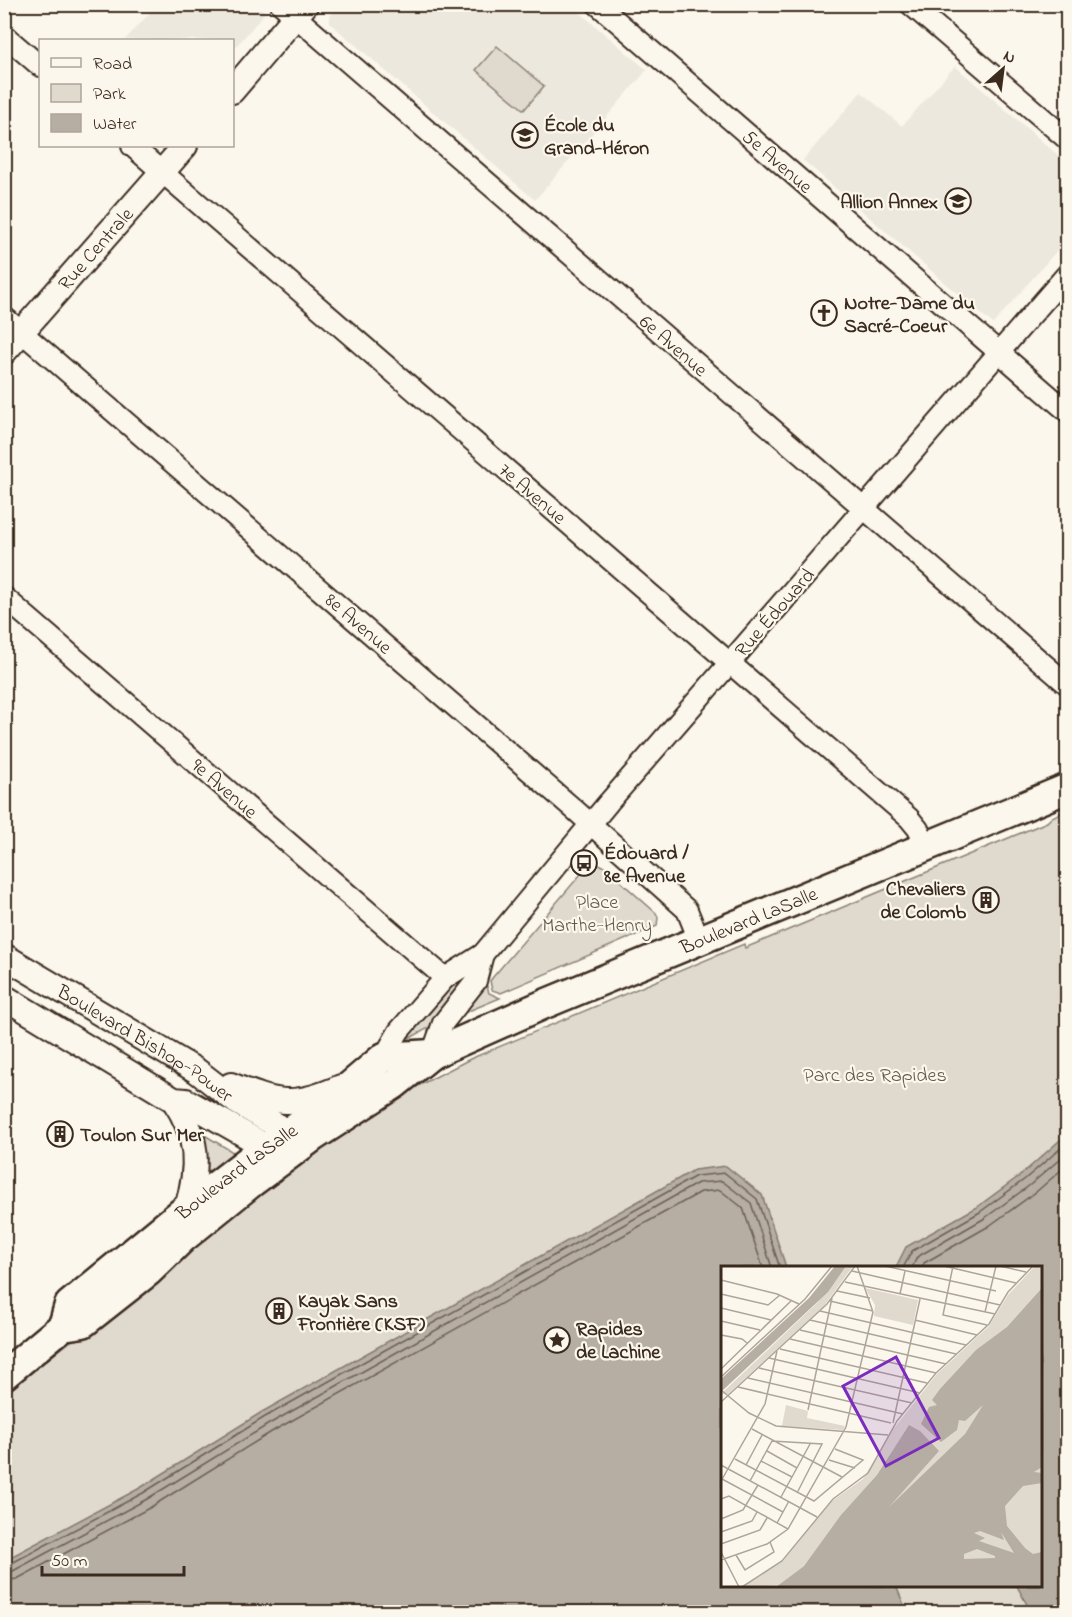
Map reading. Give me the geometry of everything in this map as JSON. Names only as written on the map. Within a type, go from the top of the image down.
[{"type":"main road","name":"Boulevard LaSalle","points":[[63,1326],[69,1305],[187,1208],[395,1084],[432,1054],[547,1003],[1068,788]]},
{"type":"main road","name":"Boulevard LaSalle","points":[[4,1375],[63,1326],[83,1323],[149,1271],[183,1238],[282,1152],[354,1081],[384,1058],[432,1054]]},
{"type":"street","name":"5e Avenue","points":[[597,4],[1068,412]]},
{"type":"street","points":[[910,4],[1068,140]]},
{"type":"street","points":[[234,88],[294,9]]},
{"type":"street","name":"6e Avenue","points":[[294,9],[1068,685]]},
{"type":"street","points":[[4,35],[39,65]]},
{"type":"street","name":"7e Avenue","points":[[133,147],[913,822],[927,847]]},
{"type":"street","name":"Rue Centrale","points":[[4,352],[13,324],[184,147]]},
{"type":"street","name":"Rue Édouard","points":[[384,1058],[399,1031],[445,978],[483,954],[591,824],[1068,273]]},
{"type":"street","name":"8e Avenue","points":[[13,324],[591,824],[687,910],[699,940]]},
{"type":"street","name":"9e Avenue","points":[[4,597],[445,978]]},
{"type":"street","name":"Rue Édouard","points":[[432,1054],[443,1023],[476,981],[483,954]]},
{"type":"street","name":"Boulevard Bishop-Power","points":[[4,956],[197,1071],[237,1102],[276,1125],[282,1152]]},
{"type":"street","name":"Boulevard Bishop-Power","points":[[4,998],[174,1100],[186,1101],[256,1141],[282,1152]]},
{"type":"street","points":[[197,1071],[260,1096],[293,1102],[316,1097],[354,1081]]},
{"type":"street","points":[[174,1100],[188,1125],[195,1144],[195,1183],[187,1208]]},
{"type":"shaded area","points":[[157,5],[256,5],[264,11],[264,14],[234,49],[234,39],[126,39]]},
{"type":"shaded area","name":"École du Grand-Héron","points":[[338,5],[571,5],[647,70],[535,200],[330,23],[330,16]]},
{"type":"shaded area","name":"Allion Annex","points":[[955,66],[1067,163],[1067,239],[993,324],[803,160],[861,92],[902,126]]},
{"type":"green space","points":[[497,46],[544,86],[524,110],[476,70]]},
{"type":"green space","name":"Parc des Rapides","points":[[1067,810],[1067,1612],[5,1612],[5,1393],[284,1173],[387,1102],[470,1059],[744,944],[745,948],[1047,822]]},
{"type":"green space","name":"Place Marthe-Henry","points":[[597,863],[656,913],[657,926],[501,993],[492,990],[490,981],[493,977],[586,868]]},
{"type":"green space","points":[[463,979],[466,981],[433,1023],[410,1038],[408,1036],[447,990]]},
{"type":"green space","points":[[485,980],[489,993],[500,998],[466,1012],[463,1009]]},
{"type":"green space","points":[[196,1130],[238,1155],[204,1181]]},
{"type":"water","points":[[1067,1134],[1067,1612],[1031,1612],[1018,1587],[1042,1587],[1042,1266],[896,1266],[906,1247],[977,1207],[1022,1174]]},
{"type":"water","name":"Rapides de Lachine","points":[[726,1166],[762,1195],[786,1266],[721,1266],[721,1587],[896,1587],[907,1612],[5,1612],[5,1560],[140,1488],[262,1412],[694,1170]]},
{"type":"place","name":"École du Grand-Héron","points":[[525,135]]},
{"type":"place","name":"Allion Annex","points":[[958,201]]},
{"type":"place","name":"Notre-Dame du Sacré-Coeur","points":[[824,313]]},
{"type":"place","name":"Édouard / 8e Avenue","points":[[584,863]]},
{"type":"place","name":"Chevaliers de Colomb","points":[[986,900]]},
{"type":"place","name":"Toulon Sur Mer","points":[[60,1134]]},
{"type":"place","name":"Kayak Sans Frontière (KSF)","points":[[279,1311]]},
{"type":"place","name":"Rapides de Lachine","points":[[557,1340]]}]
